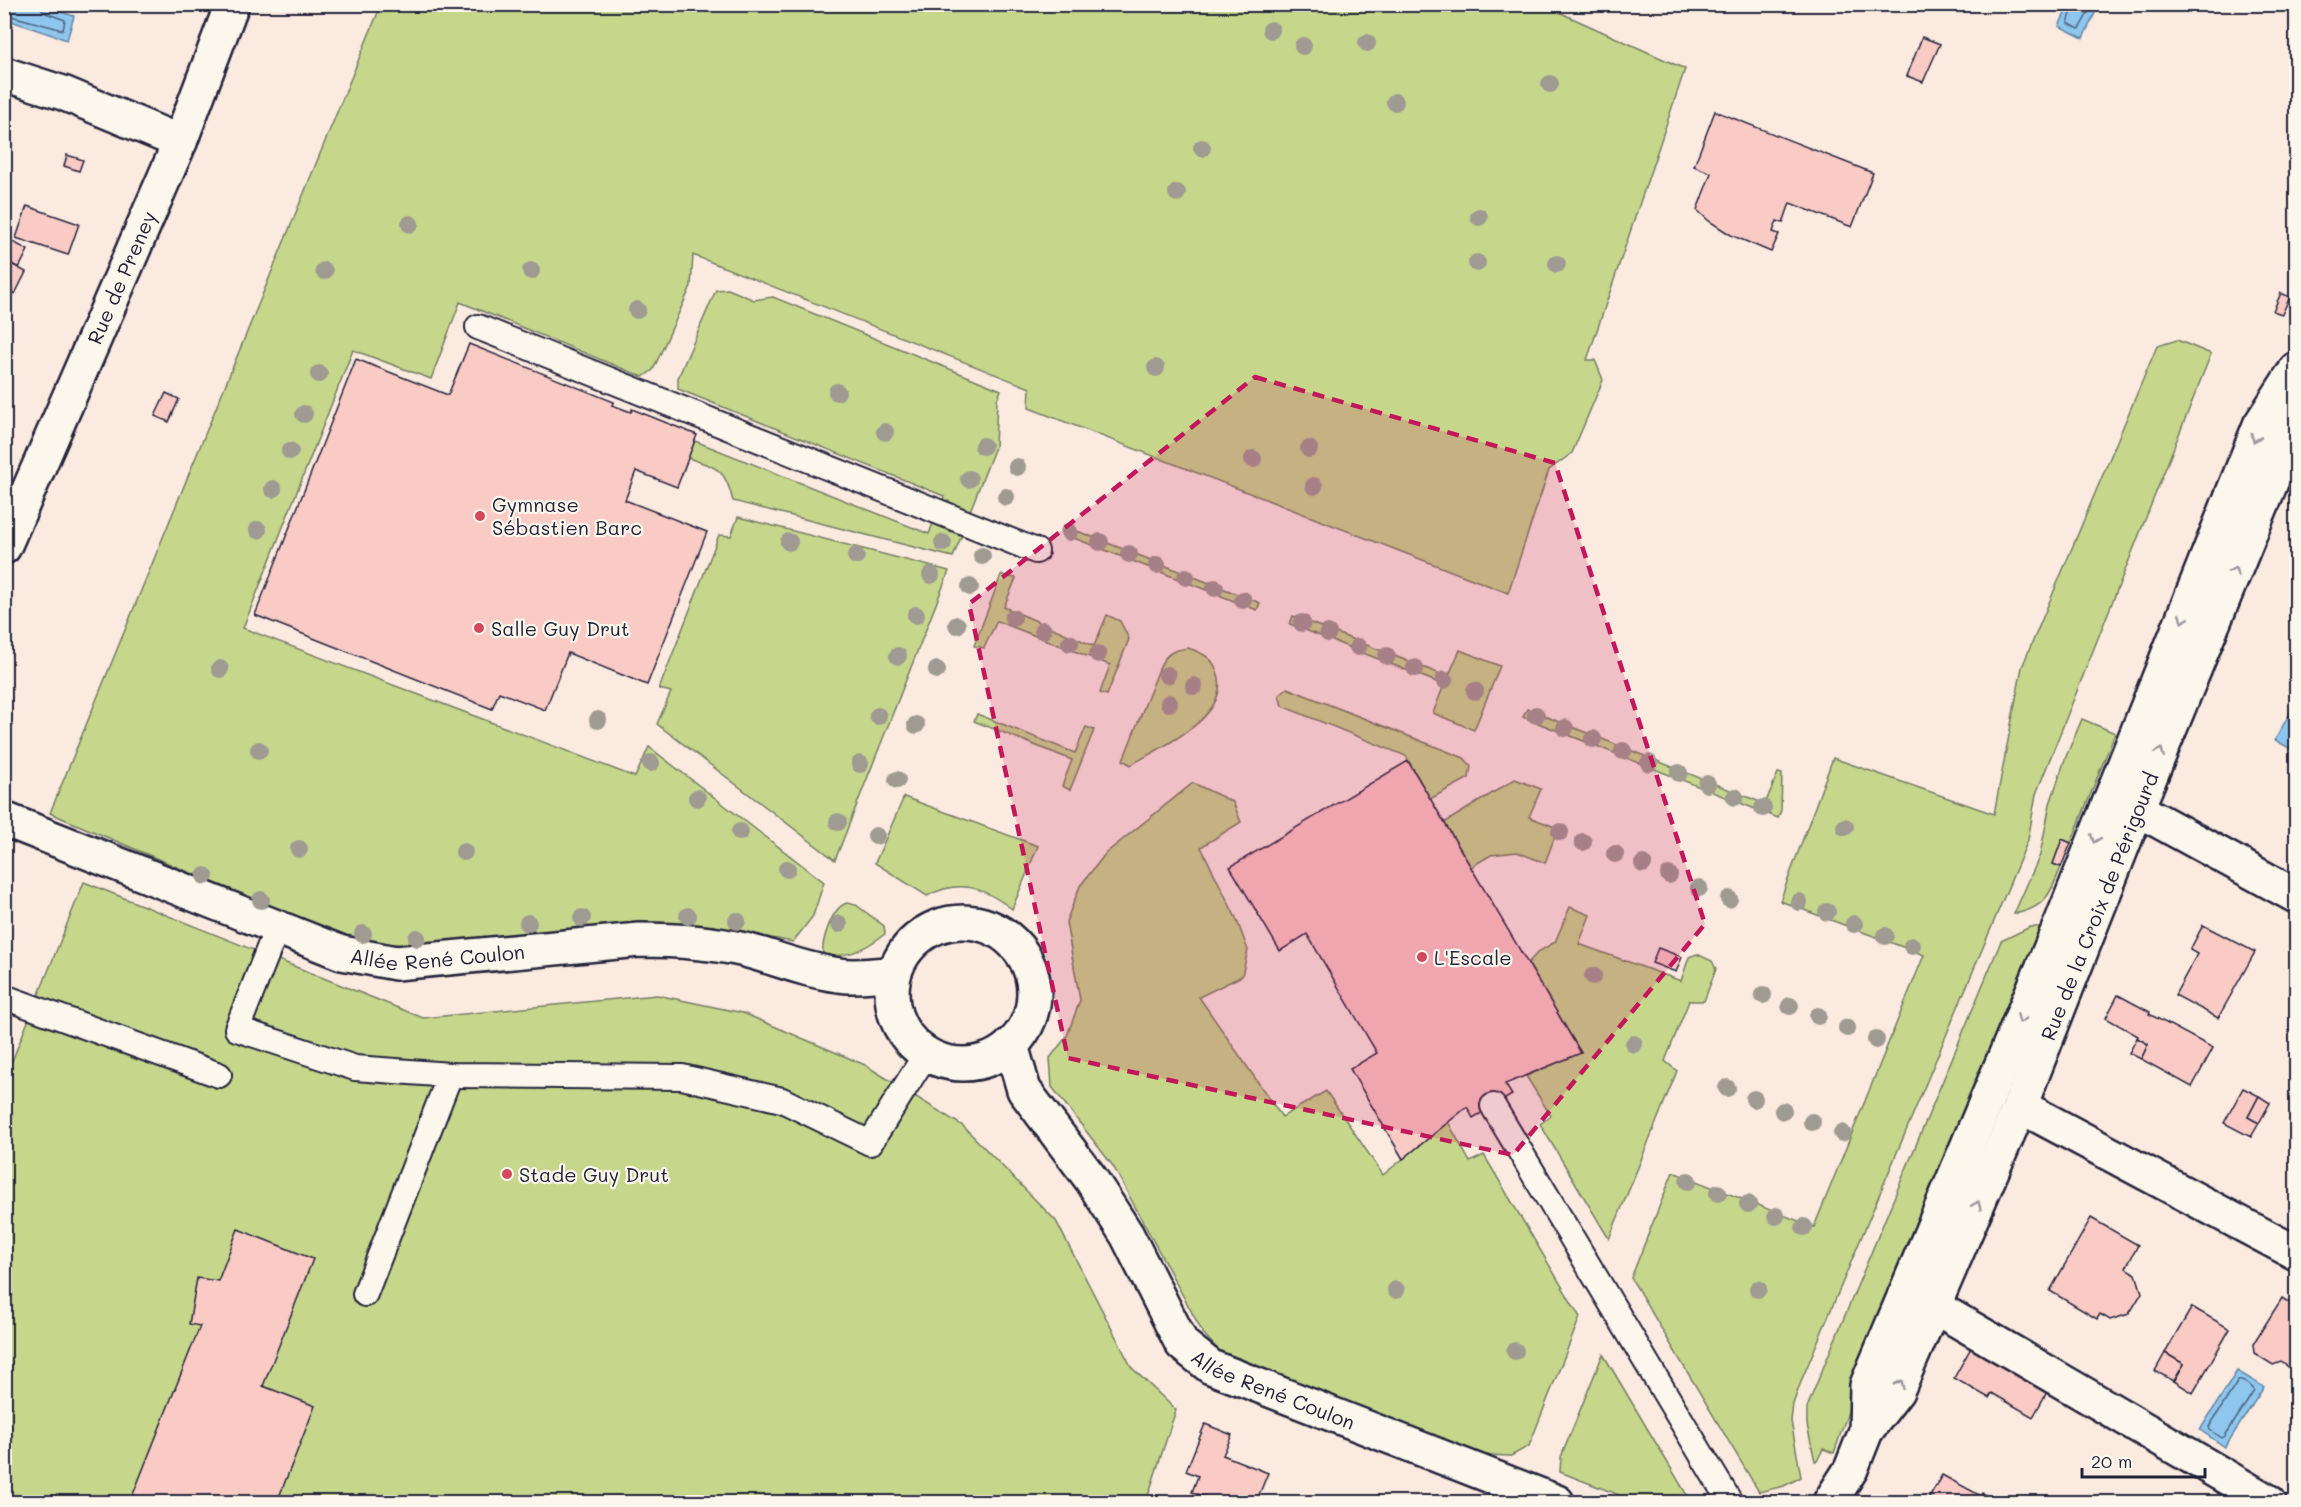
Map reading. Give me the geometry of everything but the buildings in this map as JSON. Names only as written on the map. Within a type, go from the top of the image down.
[{"type":"street","name":"Rue de Preney","points":[[4,547],[180,142],[231,4]]},
{"type":"street","points":[[4,74],[63,93],[180,142]]},
{"type":"street","name":"Rue de la Croix de Périgourd","points":[[1866,1431],[1867,1385],[2062,921],[2124,804],[2288,441],[2296,368]]},
{"type":"street","points":[[2124,804],[2296,896]]},
{"type":"street","name":"Rue de la Croix de Périgourd","points":[[1830,1503],[1851,1469],[1866,1431],[1897,1391],[2020,1106],[2124,804]]},
{"type":"street","name":"Allée René Coulon","points":[[4,819],[342,953],[396,963],[639,940],[670,940],[744,950],[799,967],[841,976],[894,974]]},
{"type":"street","points":[[961,922],[986,926],[1008,937],[1024,956],[1032,979],[1034,1003],[1026,1026],[1011,1045],[992,1058],[970,1063],[947,1062],[926,1054],[908,1039],[896,1019],[891,996],[894,974],[902,955],[916,939],[937,927],[961,922]]},
{"type":"street","name":"Allée René Coulon","points":[[1011,1045],[1024,1090],[1091,1179],[1127,1235],[1182,1344],[1194,1355],[1221,1371],[1557,1503]]},
{"type":"street","points":[[2020,1106],[2296,1253]]},
{"type":"street","points":[[1933,1306],[2269,1503]]},
{"type":"lane","points":[[478,327],[1036,551]]},
{"type":"lane","points":[[277,928],[237,1029],[356,1068],[450,1075],[682,1077],[782,1100],[870,1143],[926,1054]]},
{"type":"lane","points":[[4,997],[219,1075]]},
{"type":"lane","points":[[364,1294],[450,1075]]},
{"type":"lane","points":[[1492,1106],[1730,1503]]},
{"type":"highlighted area","points":[[1255,377],[1555,463],[1705,924],[1513,1155],[1068,1058],[969,604]]},
{"type":"green space","points":[[1541,4],[1685,69],[1587,360],[1595,360],[1603,380],[1572,453],[1549,470],[1508,593],[1029,408],[1030,388],[693,255],[691,286],[653,370],[643,377],[460,302],[431,379],[353,350],[243,628],[635,777],[649,747],[824,882],[813,916],[793,942],[714,927],[636,923],[403,947],[365,944],[278,910],[50,813],[381,5]]},
{"type":"green space","points":[[728,289],[754,300],[773,297],[1001,390],[997,400],[995,447],[970,511],[943,502],[944,496],[678,389],[678,378],[716,290]]},
{"type":"green space","points":[[2177,340],[2211,354],[2036,794],[2028,840],[1802,1379],[1793,1404],[1791,1421],[1801,1477],[1784,1486],[1759,1492],[1631,1278],[1673,1172],[1814,1227],[1924,955],[1780,901],[1833,758],[1994,814],[2022,667],[2157,346]]},
{"type":"green space","points":[[695,441],[929,534],[934,520],[963,532],[953,557],[733,501],[727,482],[719,471],[707,464],[688,458]]},
{"type":"green space","points":[[738,517],[949,571],[835,860],[657,724],[671,692],[659,689],[719,535],[731,536]]},
{"type":"green space","points":[[1067,527],[1260,603],[1257,610],[1064,534]]},
{"type":"green space","points":[[1001,575],[1016,578],[1004,607],[1094,646],[1107,615],[1120,621],[1129,639],[1107,695],[1100,693],[1110,665],[997,621],[984,648],[974,646]]},
{"type":"green space","points":[[1293,616],[1448,677],[1460,650],[1500,666],[1474,730],[1433,713],[1444,685],[1290,624]]},
{"type":"green space","points":[[1188,648],[1209,658],[1215,666],[1219,678],[1218,693],[1212,707],[1202,719],[1173,741],[1131,765],[1123,760],[1161,664],[1172,652]]},
{"type":"green space","points":[[1287,688],[1464,758],[1471,766],[1469,778],[1430,799],[1406,756],[1282,706],[1279,695]]},
{"type":"green space","points":[[1527,709],[1765,804],[1778,773],[1782,774],[1781,810],[1778,818],[1523,717]]},
{"type":"green space","points":[[977,714],[1075,753],[1086,727],[1094,730],[1070,790],[1062,786],[1072,760],[974,721]]},
{"type":"green space","points":[[2082,719],[2115,733],[2071,843],[2062,840],[2053,864],[2061,867],[2054,885],[2040,904],[2014,914],[2040,855],[2050,804],[2065,759]]},
{"type":"green space","points":[[1515,779],[1541,789],[1529,817],[1558,828],[1545,863],[1517,852],[1491,855],[1471,867],[1444,823]]},
{"type":"green space","points":[[1193,783],[1233,802],[1241,822],[1201,847],[1236,918],[1248,950],[1242,976],[1199,997],[1282,1117],[1326,1091],[1383,1175],[1448,1122],[1470,1162],[1484,1155],[1580,1317],[1529,1446],[1511,1456],[1484,1455],[1218,1350],[1203,1333],[1113,1166],[1052,1087],[1050,1058],[1067,1036],[1080,1000],[1066,922],[1080,886],[1106,853]]},
{"type":"green space","points":[[904,797],[1038,846],[1012,909],[992,896],[972,888],[951,887],[927,896],[875,863]]},
{"type":"green space","name":"Stade Guy Drut","points":[[84,882],[423,1018],[657,995],[743,1013],[865,1065],[963,1126],[1056,1221],[1132,1368],[1176,1410],[1146,1502],[5,1502],[4,1081]]},
{"type":"green space","points":[[847,903],[856,905],[884,926],[885,934],[856,951],[823,956],[824,942],[832,918]]},
{"type":"green space","points":[[1570,907],[1590,915],[1579,944],[1681,981],[1689,957],[1697,954],[1712,961],[1716,969],[1704,1001],[1689,1001],[1665,1061],[1677,1071],[1609,1239],[1540,1124],[1551,1116],[1526,1076],[1581,1053],[1528,963],[1538,952],[1555,942]]},
{"type":"green space","points":[[2030,927],[2048,927],[1859,1380],[1834,1453],[1823,1449],[1815,1461],[1807,1425],[1807,1408],[1816,1385],[2001,941]]},
{"type":"green space","points":[[1603,1354],[1691,1502],[1637,1502],[1560,1472],[1561,1457]]},
{"type":"water","points":[[7,5],[38,5],[74,16],[67,40],[5,19]]},
{"type":"water","points":[[2069,5],[2099,5],[2083,38],[2059,26]]},
{"type":"water","points":[[2296,702],[2296,752],[2275,740]]},
{"type":"water","points":[[2237,1371],[2264,1387],[2225,1447],[2200,1430]]},
{"type":"place","name":"Gymnase Sébastien Barc","points":[[480,516]]},
{"type":"place","name":"Salle Guy Drut","points":[[479,628]]},
{"type":"place","name":"L'Escale","points":[[1422,957]]},
{"type":"place","name":"Stade Guy Drut","points":[[507,1174]]}]
